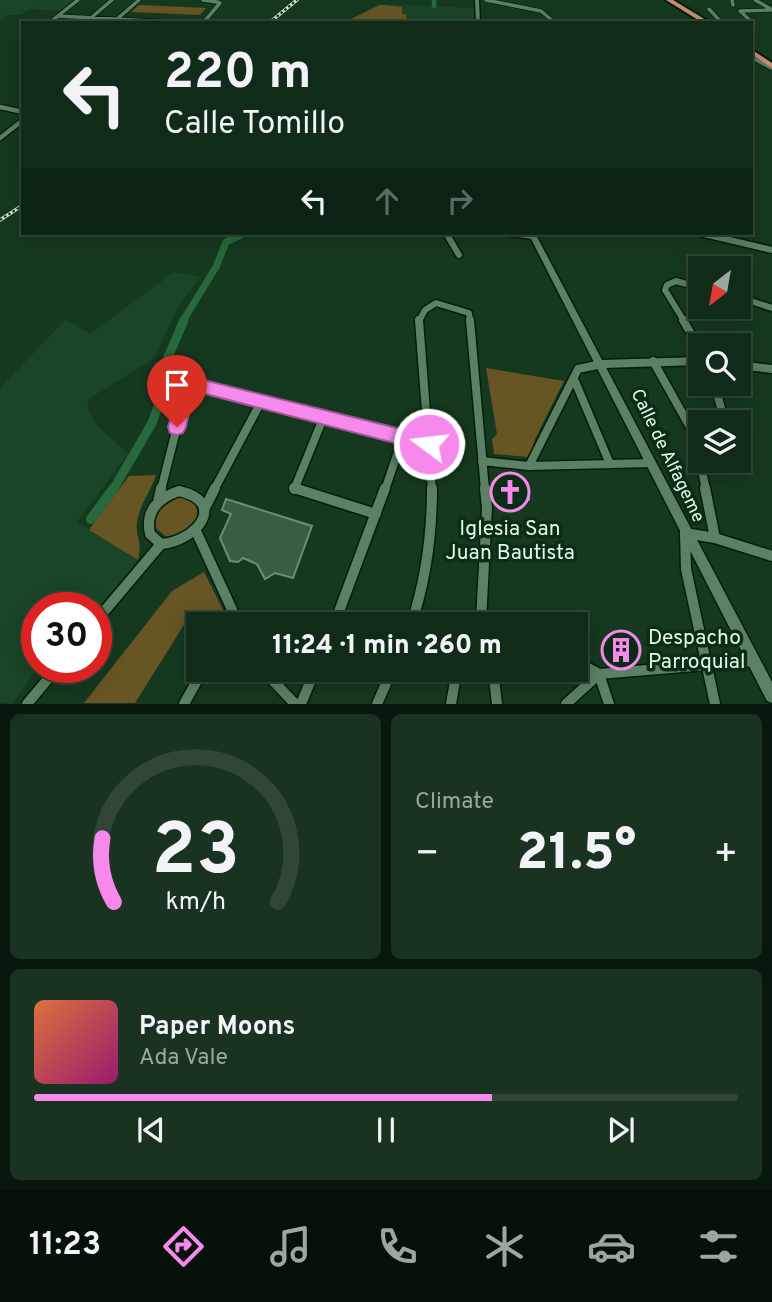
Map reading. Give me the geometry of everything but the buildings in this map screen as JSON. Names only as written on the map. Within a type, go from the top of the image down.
[{"type":"highway","points":[[672,0],[707,21]]},
{"type":"highway","points":[[672,0],[707,21]]},
{"type":"highway","points":[[753,51],[772,67]]},
{"type":"street","points":[[52,21],[78,0]]},
{"type":"street","points":[[87,21],[112,0]]},
{"type":"street","points":[[117,19],[139,0]]},
{"type":"street","points":[[203,21],[217,2],[204,0]]},
{"type":"street","points":[[477,0],[478,21]]},
{"type":"street","points":[[486,0],[541,11],[553,21]]},
{"type":"street","points":[[715,0],[708,9],[720,21]]},
{"type":"street","points":[[755,0],[772,10]]},
{"type":"street","points":[[752,21],[740,11],[772,10]]},
{"type":"street","points":[[58,16],[152,21]]},
{"type":"street","points":[[753,58],[772,67]]},
{"type":"street","points":[[0,107],[21,112]]},
{"type":"street","points":[[0,138],[21,122]]},
{"type":"street","points":[[447,235],[459,255]]},
{"type":"street","name":"Calle de Alfageme","points":[[533,235],[602,364],[685,533],[772,695]]},
{"type":"street","points":[[708,235],[772,250]]},
{"type":"street","points":[[688,284],[676,281],[667,285],[665,290],[691,333]]},
{"type":"street","points":[[751,301],[772,308]]},
{"type":"street","points":[[415,612],[427,575],[432,527],[429,444],[419,320],[425,310],[436,303],[469,313],[487,508],[481,612]]},
{"type":"street","points":[[653,361],[688,419]]},
{"type":"street","points":[[529,466],[578,369],[602,364],[688,361]]},
{"type":"street","points":[[751,367],[772,369]]},
{"type":"street","points":[[574,379],[610,464]]},
{"type":"street","points":[[158,502],[188,383],[324,415],[429,444]]},
{"type":"street","points":[[204,511],[202,502],[188,491],[169,494],[151,510],[148,527],[150,534],[161,544],[180,543],[196,531],[262,400]]},
{"type":"street","points":[[324,415],[293,489],[376,514]]},
{"type":"street","points":[[339,612],[403,437]]},
{"type":"street","points":[[482,461],[529,466],[651,463]]},
{"type":"street","points":[[704,473],[715,538]]},
{"type":"street","points":[[196,531],[230,612]]},
{"type":"street","points":[[715,704],[687,569],[685,533],[715,538],[772,556]]},
{"type":"street","points":[[112,602],[161,544]]},
{"type":"street","points":[[566,704],[599,674],[754,661]]},
{"type":"street","points":[[588,666],[599,674],[609,704]]},
{"type":"street","points":[[184,704],[196,682]]},
{"type":"street","points":[[274,682],[295,704]]},
{"type":"street","points":[[301,704],[310,682]]},
{"type":"street","points":[[377,704],[386,682]]},
{"type":"street","points":[[451,704],[455,682]]},
{"type":"street","points":[[495,682],[499,703]]},
{"type":"street","points":[[27,704],[45,683]]},
{"type":"shaded area","points":[[0,0],[73,0],[59,11],[30,9],[20,15],[7,15],[0,20]]},
{"type":"shaded area","points":[[379,4],[474,8],[476,21],[347,21]]},
{"type":"shaded area","points":[[139,5],[206,8],[200,15],[131,12]]},
{"type":"shaded area","points":[[380,5],[402,7],[402,14],[406,14],[407,21],[347,21]]},
{"type":"shaded area","points":[[174,272],[201,277],[178,306],[155,358],[90,398],[87,407],[94,422],[128,454],[77,522],[138,560],[112,593],[21,592],[21,683],[27,683],[12,704],[0,703],[0,388],[66,319],[90,334]]},
{"type":"shaded area","points":[[486,368],[564,381],[529,457],[494,454],[492,439],[497,434]]},
{"type":"shaded area","points":[[156,475],[138,516],[138,560],[89,530],[129,476]]},
{"type":"shaded area","points":[[184,496],[195,502],[198,515],[193,525],[185,532],[171,537],[165,536],[156,528],[156,517],[167,501]]},
{"type":"shaded area","points":[[204,572],[224,612],[186,612],[186,622],[135,703],[84,703],[100,683],[112,683],[112,667],[172,591]]},
{"type":"waterway","points":[[434,0],[434,6]]},
{"type":"waterway","points":[[183,321],[216,267],[226,242],[241,235]]},
{"type":"waterway","points":[[113,490],[152,423],[159,404],[160,376],[184,320]]},
{"type":"waterway","points":[[91,519],[114,488]]},
{"type":"railway","points":[[271,21],[297,0]]},
{"type":"railway","points":[[0,220],[21,206]]},
{"type":"place","name":"Iglesia San Juan Bautista","points":[[510,492]]},
{"type":"place","name":"Despacho Parroquial","points":[[621,650]]},
{"type":"route","points":[[177,427],[188,383],[324,415],[429,444]]}]
